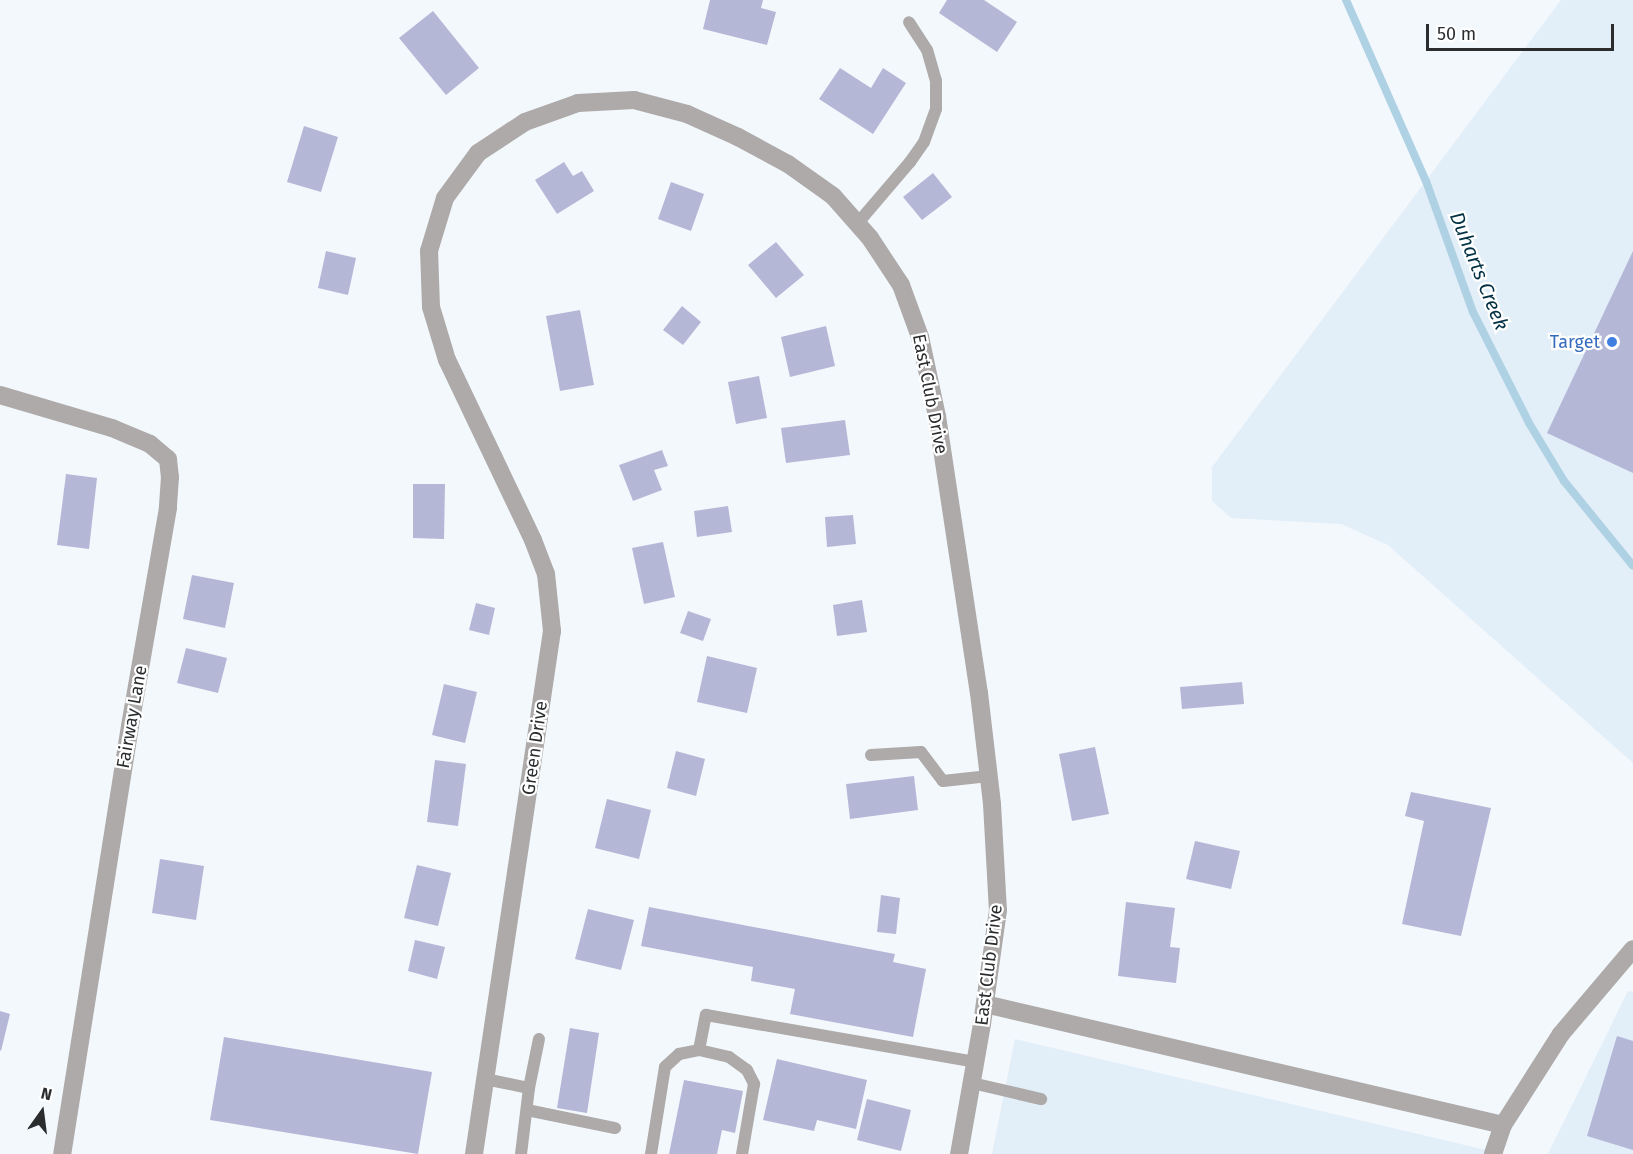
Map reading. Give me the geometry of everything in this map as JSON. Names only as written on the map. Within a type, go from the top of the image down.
[{"type":"street","name":"East Club Drive","points":[[447,360],[431,307],[429,252],[445,198],[478,153],[525,122],[578,103],[634,100],[687,114],[788,164],[833,196],[857,224],[901,285],[920,337],[936,416],[989,776],[998,910],[985,1004],[959,1154]]},
{"type":"street","name":"Green Drive","points":[[447,360],[533,540],[546,574],[552,631],[474,1154]]},
{"type":"street","name":"Fairway Lane","points":[[0,395],[112,428],[150,444],[168,459],[170,477],[168,508],[62,1154]]},
{"type":"street","points":[[1493,1154],[1503,1125],[1562,1034],[1633,949]]},
{"type":"street","points":[[985,1004],[1503,1125]]},
{"type":"lane","points":[[857,224],[910,162],[924,142],[936,109],[936,81],[927,50],[909,22]]},
{"type":"lane","points":[[871,755],[921,752],[943,782],[989,776]]},
{"type":"lane","points":[[699,1050],[706,1014],[975,1062]]},
{"type":"lane","points":[[521,1154],[529,1088],[539,1039]]},
{"type":"lane","points":[[651,1154],[665,1067],[679,1054],[699,1050],[729,1057],[747,1070],[754,1084],[742,1154]]},
{"type":"lane","points":[[485,1079],[529,1088]]},
{"type":"lane","points":[[972,1083],[1041,1099]]},
{"type":"lane","points":[[526,1110],[615,1128]]},
{"type":"shaded area","points":[[1561,0],[1633,0],[1633,763],[1388,545],[1341,524],[1231,518],[1212,501],[1212,467]]},
{"type":"shaded area","points":[[1628,991],[1633,992],[1633,1154],[1548,1154]]},
{"type":"shaded area","points":[[1015,1039],[1503,1154],[992,1154]]},
{"type":"building","points":[[710,0],[763,0],[761,8],[776,12],[767,45],[703,29]]},
{"type":"building","points":[[947,0],[984,0],[1017,22],[997,52],[939,13]]},
{"type":"building","points":[[433,11],[479,68],[446,95],[399,38]]},
{"type":"building","points":[[840,68],[871,88],[883,68],[906,83],[873,134],[819,99]]},
{"type":"building","points":[[304,126],[338,137],[321,192],[287,182]]},
{"type":"building","points":[[564,162],[573,176],[582,171],[594,191],[557,214],[535,180]]},
{"type":"building","points":[[933,173],[952,197],[922,220],[903,197]]},
{"type":"building","points":[[671,182],[704,194],[691,231],[658,219]]},
{"type":"building","points":[[776,242],[804,275],[776,298],[748,265]]},
{"type":"building","points":[[326,251],[356,258],[348,295],[318,288]]},
{"type":"building","name":"Target","points":[[1633,251],[1633,473],[1547,433]]},
{"type":"building","points":[[682,306],[701,322],[683,345],[663,330]]},
{"type":"building","points":[[580,310],[594,385],[560,391],[546,316]]},
{"type":"building","points":[[826,326],[835,366],[790,377],[781,337]]},
{"type":"building","points":[[759,376],[767,418],[736,424],[728,382]]},
{"type":"building","points":[[845,420],[850,455],[786,463],[781,428]]},
{"type":"building","points":[[662,450],[668,466],[654,470],[662,490],[633,501],[619,465]]},
{"type":"building","points":[[66,474],[97,478],[89,549],[57,545]]},
{"type":"building","points":[[413,484],[445,484],[444,539],[413,538]]},
{"type":"building","points":[[728,506],[732,532],[697,537],[694,511]]},
{"type":"building","points":[[853,515],[856,544],[827,547],[825,517]]},
{"type":"building","points":[[663,542],[675,597],[644,604],[632,548]]},
{"type":"building","points":[[192,575],[234,583],[225,628],[183,619]]},
{"type":"building","points":[[862,600],[867,632],[837,636],[833,605]]},
{"type":"building","points":[[476,603],[495,608],[489,635],[469,630]]},
{"type":"building","points":[[688,611],[711,619],[703,641],[680,633]]},
{"type":"building","points":[[186,648],[227,658],[218,693],[177,683]]},
{"type":"building","points":[[707,656],[757,668],[747,713],[697,702]]},
{"type":"building","points":[[1242,682],[1244,704],[1182,709],[1180,687]]},
{"type":"building","points":[[444,684],[477,692],[465,743],[432,735]]},
{"type":"building","points":[[1095,747],[1109,814],[1072,821],[1059,754]]},
{"type":"building","points":[[676,751],[705,759],[696,796],[667,788]]},
{"type":"building","points":[[435,760],[466,764],[458,826],[427,822]]},
{"type":"building","points":[[914,776],[918,810],[850,819],[846,784]]},
{"type":"building","points":[[1411,792],[1491,808],[1461,936],[1402,924],[1424,821],[1405,816]]},
{"type":"building","points":[[607,799],[651,810],[639,859],[595,848]]},
{"type":"building","points":[[1195,841],[1240,851],[1231,889],[1186,879]]},
{"type":"building","points":[[160,859],[204,866],[196,920],[152,913]]},
{"type":"building","points":[[417,865],[451,873],[438,926],[404,918]]},
{"type":"building","points":[[881,895],[900,898],[896,934],[877,932]]},
{"type":"building","points":[[1126,902],[1175,908],[1170,947],[1180,948],[1176,983],[1118,976]]},
{"type":"building","points":[[649,907],[895,954],[893,962],[926,969],[913,1037],[790,1014],[795,989],[751,981],[753,967],[641,946]]},
{"type":"building","points":[[588,909],[634,920],[621,970],[575,959]]},
{"type":"building","points":[[415,940],[445,947],[437,979],[408,971]]},
{"type":"building","points":[[0,1011],[10,1014],[1,1051],[0,1050]]},
{"type":"building","points":[[570,1028],[599,1033],[587,1113],[557,1108]]},
{"type":"building","points":[[1617,1036],[1633,1041],[1633,1150],[1587,1136]]},
{"type":"building","points":[[224,1037],[432,1072],[418,1154],[210,1120]]},
{"type":"building","points":[[777,1059],[867,1080],[856,1129],[817,1120],[814,1131],[763,1120]]},
{"type":"building","points":[[684,1080],[743,1091],[735,1133],[722,1130],[717,1154],[669,1154]]},
{"type":"building","points":[[867,1099],[911,1110],[901,1151],[857,1140]]},
{"type":"waterway","name":"Duharts Creek","points":[[1346,0],[1426,181],[1473,312],[1529,423],[1564,481],[1633,566]]},
{"type":"place","name":"Target","points":[[1612,342]]}]
